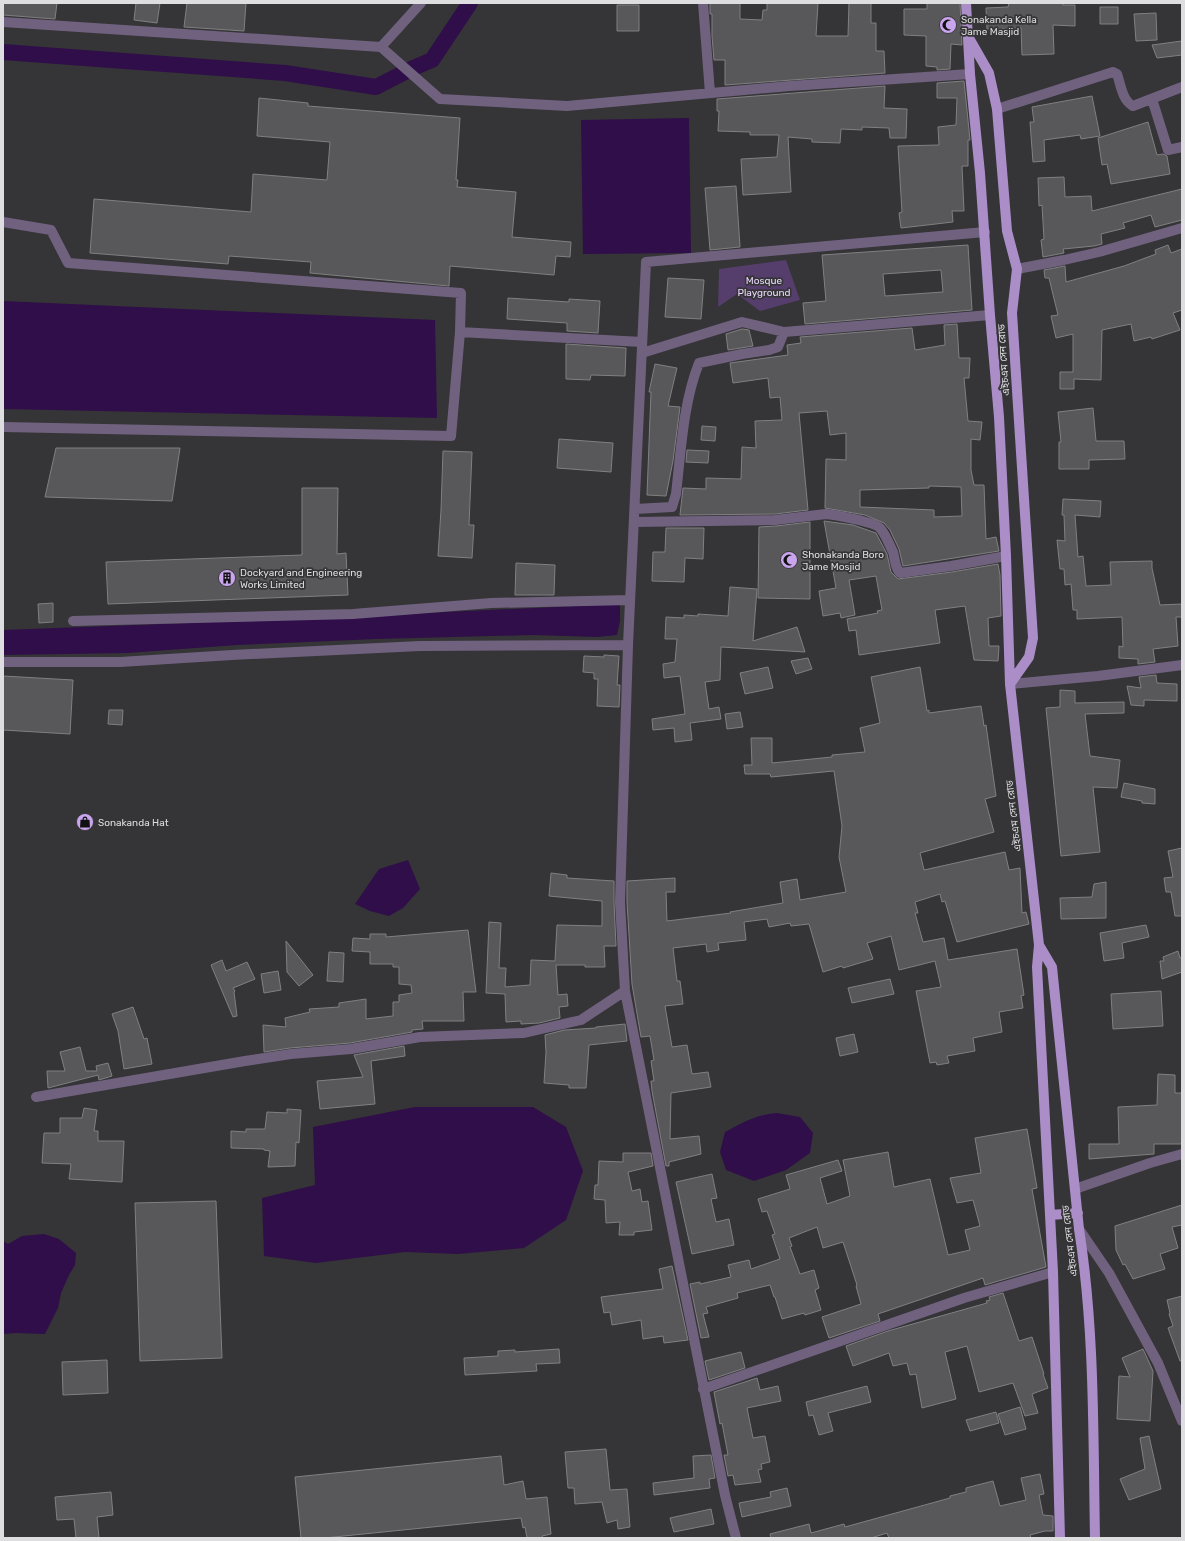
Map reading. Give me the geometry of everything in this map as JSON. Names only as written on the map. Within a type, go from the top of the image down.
[{"type":"main road","name":"এইচএম সেন রোড","points":[[966,3],[970,74],[985,232],[990,315],[999,417],[1006,556],[1010,684],[1039,945],[1037,967],[1053,1272],[1060,1538]]},
{"type":"main road","name":"এইচএম সেন রোড","points":[[968,36],[989,73],[997,109],[1007,231],[1017,269],[1012,313],[1034,638],[1029,657],[1010,684]]},
{"type":"main road","name":"এইচএম সেন রোড","points":[[1039,945],[1052,967],[1075,1189],[1085,1262],[1091,1360],[1095,1538]]},
{"type":"main road","points":[[1050,1215],[1078,1213]]},
{"type":"street","points":[[381,47],[421,3]]},
{"type":"street","points":[[703,3],[710,93]]},
{"type":"street","points":[[3,22],[381,47],[440,99],[567,106],[798,85],[970,74]]},
{"type":"street","points":[[997,109],[1113,72],[1117,74],[1121,88],[1128,103],[1133,106],[1182,87]]},
{"type":"street","points":[[1152,99],[1168,150],[1182,147]]},
{"type":"street","points":[[3,222],[51,230],[68,263],[462,294],[451,436],[3,427]]},
{"type":"street","points":[[1017,269],[1099,252],[1182,228]]},
{"type":"street","points":[[736,1538],[725,1495],[703,1390],[625,991],[620,902],[628,645],[646,262],[985,232]]},
{"type":"street","points":[[642,353],[742,322],[784,332],[990,315]]},
{"type":"street","points":[[460,332],[642,342]]},
{"type":"street","points":[[635,508],[672,507],[676,494],[687,405],[692,380],[699,363],[778,347],[784,332]]},
{"type":"street","points":[[634,522],[775,520],[826,514],[834,515],[872,524],[880,528],[885,535],[894,557],[897,570],[900,573],[1006,556]]},
{"type":"street","points":[[73,621],[353,614],[491,603],[630,600]]},
{"type":"street","points":[[3,662],[120,662],[420,646],[628,645]]},
{"type":"street","points":[[1010,684],[1098,676],[1182,665]]},
{"type":"street","points":[[36,1097],[245,1061],[291,1054],[351,1050],[420,1037],[524,1033],[581,1020],[625,991]]},
{"type":"street","points":[[1075,1189],[1150,1163],[1182,1154]]},
{"type":"street","points":[[1080,1229],[1109,1273],[1147,1342],[1158,1363],[1182,1421]]},
{"type":"street","points":[[703,1390],[964,1298],[1053,1272]]},
{"type":"green space","name":"Mosque Playground","points":[[786,260],[800,300],[760,311],[737,294],[718,307],[719,269]]},
{"type":"shaded area","points":[[689,118],[691,253],[583,254],[581,120]]},
{"type":"shaded area","points":[[3,301],[435,320],[437,418],[3,409]]},
{"type":"shaded area","points":[[620,604],[620,621],[617,635],[597,637],[533,635],[377,639],[237,645],[127,653],[3,655],[3,630],[297,619]]},
{"type":"shaded area","points":[[408,860],[420,889],[403,908],[389,916],[370,911],[355,904],[379,869]]},
{"type":"shaded area","points":[[415,1107],[533,1107],[566,1127],[583,1171],[566,1220],[524,1248],[458,1254],[405,1252],[316,1263],[264,1256],[262,1198],[315,1185],[313,1127]]},
{"type":"shaded area","points":[[777,1113],[800,1117],[813,1133],[810,1153],[786,1170],[754,1181],[726,1170],[720,1152],[725,1132],[756,1117]]},
{"type":"shaded area","points":[[44,1234],[59,1239],[76,1253],[75,1265],[61,1293],[58,1308],[45,1334],[3,1334],[3,1241],[8,1244],[22,1236]]},
{"type":"building","points":[[3,3],[57,3],[55,19],[3,15]]},
{"type":"building","points":[[136,3],[160,3],[157,23],[134,20]]},
{"type":"building","points":[[187,3],[246,3],[244,31],[184,27]]},
{"type":"building","points":[[710,3],[740,3],[740,19],[762,20],[763,10],[767,10],[767,3],[818,3],[816,36],[848,36],[849,3],[871,3],[871,23],[876,23],[876,51],[884,51],[885,73],[725,85],[725,60],[714,60],[712,14],[710,14]]},
{"type":"building","points":[[927,3],[960,3],[962,45],[951,44],[950,69],[937,70],[937,67],[926,66],[926,36],[904,35],[904,9],[927,9]]},
{"type":"building","points":[[1009,3],[1063,3],[1063,5],[1075,5],[1075,26],[1053,25],[1054,54],[1022,55],[1021,28],[987,29],[986,8],[1008,7]]},
{"type":"building","points":[[617,5],[639,5],[639,31],[617,31]]},
{"type":"building","points":[[1100,7],[1118,7],[1118,24],[1100,24]]},
{"type":"building","points":[[1156,13],[1157,40],[1136,41],[1134,14]]},
{"type":"building","points":[[1182,41],[1182,55],[1157,58],[1152,45]]},
{"type":"building","points":[[964,81],[970,140],[968,140],[968,166],[962,166],[964,211],[952,211],[953,222],[901,228],[899,213],[902,212],[898,146],[939,145],[938,127],[956,125],[957,98],[937,98],[937,83]]},
{"type":"building","points":[[885,86],[884,108],[907,109],[906,138],[890,138],[889,128],[862,127],[862,130],[841,129],[840,143],[812,142],[812,139],[788,137],[791,192],[743,195],[741,159],[777,157],[779,135],[750,135],[750,132],[718,131],[719,111],[717,111],[717,99]]},
{"type":"building","points":[[1092,96],[1100,136],[1081,139],[1080,135],[1044,140],[1045,161],[1033,162],[1030,122],[1034,122],[1032,107]]},
{"type":"building","points":[[259,98],[308,103],[308,106],[460,118],[456,180],[458,180],[457,187],[516,192],[512,237],[571,242],[570,257],[556,256],[554,275],[450,266],[449,286],[310,273],[311,262],[229,256],[228,264],[90,253],[94,199],[251,212],[253,174],[327,180],[330,142],[257,136]]},
{"type":"building","points":[[1148,122],[1157,155],[1163,154],[1167,156],[1170,174],[1111,184],[1107,164],[1102,165],[1098,138]]},
{"type":"building","points":[[1064,177],[1065,197],[1091,196],[1092,211],[1182,189],[1182,220],[1155,227],[1151,215],[1123,223],[1125,228],[1101,234],[1102,244],[1063,249],[1064,253],[1043,257],[1041,240],[1044,239],[1042,205],[1039,206],[1038,178]]},
{"type":"building","points":[[736,186],[740,247],[710,250],[705,188]]},
{"type":"building","points":[[968,245],[972,310],[805,324],[803,303],[826,301],[822,255]],"holes":[[[941,270],[943,292],[885,296],[883,274]]]},
{"type":"building","points":[[1168,245],[1171,253],[1182,249],[1182,310],[1173,313],[1180,330],[1152,339],[1151,337],[1134,341],[1131,324],[1102,330],[1101,380],[1074,379],[1074,389],[1060,389],[1060,372],[1073,372],[1073,334],[1056,338],[1051,316],[1058,315],[1049,278],[1045,278],[1044,270],[1065,266],[1066,282],[1124,266],[1156,254],[1155,250]]},
{"type":"building","points":[[668,278],[704,280],[701,319],[665,317]]},
{"type":"building","points":[[508,298],[569,302],[569,299],[600,301],[598,333],[567,331],[567,323],[507,319]]},
{"type":"building","points":[[957,324],[959,358],[970,358],[969,378],[964,378],[968,421],[982,422],[980,440],[971,439],[971,470],[974,485],[984,485],[986,539],[996,537],[999,551],[903,566],[899,549],[890,530],[884,523],[865,515],[825,508],[826,459],[846,460],[846,433],[830,435],[827,411],[799,413],[808,510],[775,514],[680,515],[683,488],[706,489],[706,478],[741,479],[742,447],[756,448],[755,421],[782,420],[780,397],[770,398],[768,378],[733,383],[730,363],[788,355],[787,345],[801,343],[800,337],[912,328],[915,350],[945,345],[944,325]],"holes":[[[929,486],[961,487],[962,516],[934,517],[934,510],[860,507],[860,490],[929,488]]]},
{"type":"building","points":[[742,329],[749,330],[753,346],[728,350],[726,334]]},
{"type":"building","points":[[566,344],[626,348],[625,376],[591,375],[590,380],[566,379]]},
{"type":"building","points":[[655,364],[677,368],[668,406],[680,407],[673,461],[666,496],[647,495],[651,392],[649,392]]},
{"type":"building","points":[[1093,408],[1096,441],[1124,441],[1125,459],[1089,460],[1089,469],[1059,469],[1059,442],[1061,442],[1058,412]]},
{"type":"building","points":[[702,426],[716,427],[715,441],[701,440]]},
{"type":"building","points":[[559,439],[613,443],[611,472],[557,468]]},
{"type":"building","points":[[56,448],[180,448],[172,501],[45,497]]},
{"type":"building","points":[[687,450],[709,451],[708,463],[686,462]]},
{"type":"building","points":[[443,451],[472,452],[469,525],[474,525],[472,558],[438,556]]},
{"type":"building","name":"Dockyard and Engineering Works Limited","points":[[302,488],[338,488],[337,554],[346,553],[348,595],[108,604],[106,562],[302,555]]},
{"type":"building","points":[[1063,499],[1101,501],[1100,517],[1075,515],[1078,557],[1083,556],[1086,586],[1111,585],[1110,562],[1152,561],[1152,568],[1160,605],[1182,604],[1182,617],[1176,617],[1178,646],[1153,649],[1155,662],[1138,664],[1138,659],[1119,658],[1119,646],[1123,647],[1122,617],[1077,619],[1077,610],[1073,610],[1071,584],[1065,585],[1064,569],[1060,569],[1057,540],[1065,541],[1064,515],[1062,515]]},
{"type":"building","points":[[824,521],[853,525],[876,533],[887,554],[891,572],[898,579],[998,564],[1000,575],[1001,616],[988,618],[989,646],[999,646],[998,661],[974,660],[965,606],[935,610],[940,643],[859,655],[856,630],[849,631],[847,619],[878,613],[877,611],[882,610],[876,576],[849,580],[855,615],[841,618],[840,613],[823,616],[819,591],[836,588]]},
{"type":"building","points":[[810,522],[810,599],[758,598],[759,527]]},
{"type":"building","points":[[666,528],[704,528],[703,559],[685,558],[684,582],[652,581],[653,552],[665,552]]},
{"type":"building","points":[[516,563],[555,565],[554,595],[515,595]]},
{"type":"building","points":[[730,587],[757,589],[753,641],[797,627],[805,652],[721,647],[720,680],[705,682],[709,709],[719,707],[721,719],[690,723],[692,740],[675,742],[674,728],[653,730],[652,719],[685,714],[680,676],[664,678],[663,664],[675,662],[677,639],[665,639],[666,617],[684,618],[684,615],[698,616],[698,614],[728,616]]},
{"type":"building","points":[[53,603],[53,622],[39,623],[38,604]]},
{"type":"building","points":[[604,655],[619,656],[617,685],[620,685],[619,707],[597,706],[598,679],[594,679],[594,673],[583,672],[584,656],[604,657]]},
{"type":"building","points":[[808,658],[812,669],[796,674],[791,661]]},
{"type":"building","points":[[768,667],[773,688],[745,694],[740,673]]},
{"type":"building","points":[[920,667],[927,711],[929,710],[929,713],[981,706],[984,726],[986,725],[996,796],[985,799],[994,832],[920,853],[924,870],[1005,852],[1009,870],[1020,868],[1022,913],[1026,912],[1029,924],[957,942],[945,901],[942,902],[940,894],[915,902],[918,913],[915,913],[923,942],[944,938],[948,960],[1017,949],[1024,995],[1021,996],[1023,1008],[999,1012],[1002,1032],[973,1038],[975,1051],[947,1056],[949,1063],[937,1065],[936,1062],[930,1063],[916,991],[941,987],[935,961],[899,970],[891,936],[867,943],[873,959],[823,972],[809,924],[791,926],[790,923],[769,927],[767,919],[744,922],[746,940],[718,943],[719,950],[707,952],[706,944],[673,948],[677,981],[680,981],[683,1004],[665,1006],[672,1047],[687,1045],[692,1074],[708,1072],[711,1087],[671,1093],[670,1139],[699,1136],[701,1154],[669,1162],[669,1166],[666,1166],[652,1091],[651,1081],[654,1081],[651,1061],[654,1060],[650,1036],[641,1037],[632,984],[627,881],[675,878],[675,892],[666,892],[667,921],[731,913],[730,912],[783,903],[780,882],[797,879],[800,900],[846,892],[839,857],[842,826],[834,771],[771,777],[770,774],[745,774],[744,765],[752,765],[751,738],[772,738],[772,763],[865,752],[860,728],[880,723],[871,677]]},
{"type":"building","points":[[1156,675],[1157,683],[1177,684],[1177,701],[1144,700],[1144,706],[1131,705],[1127,686],[1141,688],[1139,677]]},
{"type":"building","points":[[3,676],[73,680],[70,734],[3,730]]},
{"type":"building","points":[[1060,690],[1075,691],[1075,703],[1124,702],[1124,713],[1085,714],[1090,756],[1120,760],[1117,788],[1093,787],[1100,852],[1061,856],[1046,708],[1060,707]]},
{"type":"building","points":[[109,710],[123,710],[122,725],[108,724]]},
{"type":"building","points":[[740,712],[743,727],[727,729],[725,714]]},
{"type":"building","points":[[1124,783],[1155,789],[1155,804],[1142,803],[1142,801],[1121,797]]},
{"type":"building","points":[[1182,848],[1182,916],[1175,916],[1171,892],[1166,892],[1164,878],[1173,877],[1168,851]]},
{"type":"building","points":[[551,873],[567,875],[567,878],[614,881],[616,946],[604,946],[605,967],[556,965],[558,995],[567,994],[568,1006],[559,1007],[560,1018],[539,1023],[521,1024],[521,1021],[506,1022],[505,994],[486,993],[489,922],[501,923],[499,968],[506,968],[505,987],[530,985],[531,960],[555,961],[557,925],[602,926],[602,901],[549,896]]},
{"type":"building","points":[[1106,882],[1106,918],[1061,919],[1060,898],[1092,897],[1094,884]]},
{"type":"building","points":[[1146,925],[1149,937],[1122,943],[1124,958],[1104,961],[1100,933]]},
{"type":"building","points":[[468,930],[476,992],[463,992],[464,1021],[422,1021],[423,1029],[412,1030],[412,1032],[350,1043],[290,1048],[264,1052],[263,1025],[286,1027],[285,1018],[310,1012],[309,1009],[339,1007],[339,1003],[366,999],[366,1019],[393,1016],[393,1002],[399,1002],[399,995],[412,993],[411,985],[399,984],[399,967],[393,967],[393,964],[370,964],[370,952],[352,951],[353,938],[370,939],[370,934],[386,934],[386,937]]},
{"type":"building","points":[[286,941],[313,975],[299,986],[287,972]]},
{"type":"building","points":[[1178,951],[1180,958],[1182,957],[1182,972],[1162,979],[1160,961],[1164,961],[1163,957]]},
{"type":"building","points":[[329,952],[344,953],[343,982],[327,981]]},
{"type":"building","points":[[222,960],[226,971],[247,962],[255,979],[233,988],[235,991],[237,1016],[233,1017],[211,965]]},
{"type":"building","points":[[278,971],[281,990],[264,993],[261,974]]},
{"type":"building","points":[[890,979],[894,994],[852,1003],[848,988]]},
{"type":"building","points":[[1161,991],[1163,1026],[1113,1029],[1111,994]]},
{"type":"building","points":[[133,1007],[144,1039],[147,1038],[152,1064],[124,1069],[118,1031],[112,1014]]},
{"type":"building","points":[[625,1024],[627,1041],[589,1045],[586,1088],[569,1088],[569,1085],[544,1083],[546,1052],[545,1035],[564,1030]]},
{"type":"building","points":[[854,1034],[858,1052],[840,1056],[836,1038]]},
{"type":"building","points":[[404,1046],[405,1056],[371,1061],[375,1104],[320,1109],[317,1081],[363,1077],[354,1055]]},
{"type":"building","points":[[80,1047],[86,1071],[97,1071],[96,1066],[108,1063],[112,1076],[99,1080],[98,1075],[48,1088],[47,1071],[65,1071],[60,1052]]},
{"type":"building","points":[[1158,1074],[1175,1075],[1175,1093],[1182,1093],[1182,1144],[1154,1144],[1154,1154],[1089,1159],[1089,1144],[1119,1144],[1118,1107],[1157,1105]]},
{"type":"building","points":[[84,1108],[97,1110],[94,1131],[98,1131],[98,1141],[124,1141],[122,1182],[69,1179],[71,1164],[42,1163],[44,1133],[60,1133],[60,1118],[82,1118]]},
{"type":"building","points":[[287,1109],[301,1110],[299,1143],[296,1142],[295,1166],[268,1167],[270,1151],[264,1149],[231,1148],[231,1131],[246,1132],[246,1129],[265,1129],[267,1112],[287,1113]]},
{"type":"building","points":[[1027,1129],[1037,1188],[1032,1189],[1046,1267],[985,1285],[983,1278],[878,1314],[880,1321],[829,1338],[822,1317],[861,1304],[857,1285],[843,1242],[823,1248],[817,1227],[789,1238],[792,1246],[790,1247],[800,1274],[814,1270],[819,1288],[815,1290],[821,1310],[805,1315],[804,1313],[782,1319],[770,1285],[737,1293],[738,1298],[706,1307],[708,1313],[703,1314],[709,1337],[701,1338],[690,1284],[700,1282],[700,1284],[731,1277],[728,1265],[749,1260],[751,1269],[780,1259],[772,1235],[775,1234],[767,1211],[762,1212],[758,1199],[790,1189],[786,1175],[838,1160],[842,1171],[820,1178],[827,1204],[850,1196],[843,1160],[888,1152],[894,1187],[930,1179],[948,1255],[970,1250],[965,1230],[980,1226],[973,1200],[957,1203],[950,1178],[981,1173],[975,1138]]},
{"type":"building","points":[[623,1153],[651,1153],[653,1166],[628,1172],[632,1191],[640,1189],[642,1202],[648,1201],[652,1230],[634,1232],[634,1235],[619,1235],[620,1222],[606,1223],[605,1200],[594,1199],[595,1185],[598,1185],[599,1161],[623,1162]]},
{"type":"building","points":[[712,1174],[717,1198],[711,1199],[716,1222],[729,1219],[734,1245],[692,1254],[676,1182]]},
{"type":"building","points":[[216,1201],[222,1358],[140,1361],[135,1203]]},
{"type":"building","points":[[1182,1205],[1182,1225],[1172,1227],[1178,1248],[1160,1254],[1165,1269],[1133,1279],[1125,1264],[1123,1265],[1116,1250],[1115,1226]]},
{"type":"building","points":[[672,1266],[688,1340],[664,1343],[663,1336],[643,1339],[641,1320],[612,1325],[610,1312],[604,1313],[601,1297],[663,1289],[659,1269]]},
{"type":"building","points":[[1003,1293],[1019,1341],[1032,1337],[1044,1374],[1048,1388],[1032,1394],[1038,1413],[1025,1416],[1013,1383],[979,1392],[967,1346],[945,1352],[956,1399],[922,1408],[916,1374],[910,1375],[907,1363],[893,1366],[889,1353],[853,1366],[846,1346],[888,1331],[987,1303],[986,1301],[990,1300],[989,1297]]},
{"type":"building","points":[[1182,1296],[1182,1361],[1180,1361],[1168,1328],[1173,1326],[1167,1300]]},
{"type":"building","points":[[559,1349],[560,1363],[536,1364],[537,1371],[465,1375],[464,1358],[498,1356],[498,1351],[515,1350],[515,1352]]},
{"type":"building","points":[[1143,1349],[1153,1371],[1150,1421],[1117,1419],[1119,1376],[1130,1377],[1122,1358]]},
{"type":"building","points":[[741,1352],[745,1368],[709,1380],[705,1361]]},
{"type":"building","points":[[107,1360],[108,1393],[63,1395],[62,1362]]},
{"type":"building","points":[[757,1378],[760,1390],[778,1386],[781,1401],[747,1408],[753,1438],[765,1436],[770,1462],[761,1464],[762,1469],[758,1470],[761,1482],[735,1485],[733,1475],[728,1476],[724,1455],[728,1455],[714,1392]]},
{"type":"building","points":[[867,1386],[871,1402],[828,1413],[833,1431],[819,1435],[813,1415],[809,1416],[806,1402]]},
{"type":"building","points":[[1020,1407],[1026,1429],[1005,1435],[998,1414]]},
{"type":"building","points":[[996,1412],[999,1423],[970,1431],[966,1420]]},
{"type":"building","points":[[1149,1436],[1161,1489],[1129,1500],[1120,1479],[1145,1469],[1140,1438]]},
{"type":"building","points":[[606,1449],[610,1490],[627,1489],[630,1527],[618,1529],[617,1520],[607,1523],[602,1502],[575,1504],[574,1488],[568,1488],[565,1452]]},
{"type":"building","points":[[711,1455],[715,1478],[709,1479],[710,1488],[654,1495],[653,1483],[694,1478],[693,1456]]},
{"type":"building","points":[[501,1456],[504,1485],[523,1481],[526,1499],[547,1497],[551,1534],[542,1536],[543,1538],[527,1538],[525,1527],[523,1528],[521,1518],[324,1538],[301,1538],[295,1477]]},
{"type":"building","points":[[1040,1474],[1044,1494],[1039,1495],[1043,1515],[1053,1516],[1053,1531],[1045,1531],[1030,1535],[1031,1538],[889,1538],[887,1533],[871,1538],[771,1538],[770,1534],[809,1524],[811,1533],[844,1524],[845,1527],[950,1498],[950,1496],[966,1492],[966,1488],[993,1481],[1000,1506],[1026,1500],[1021,1478]]},
{"type":"building","points":[[787,1488],[791,1506],[742,1517],[739,1503],[771,1497],[770,1492]]},
{"type":"building","points":[[111,1492],[113,1515],[97,1517],[99,1538],[76,1538],[74,1519],[57,1520],[55,1497]]},
{"type":"building","points":[[711,1509],[714,1524],[674,1532],[670,1518]]},
{"type":"waterway","points":[[3,52],[285,73],[376,87],[432,60],[470,3]]},
{"type":"place","name":"Sonakanda Kella Jame Masjid","points":[[948,25]]},
{"type":"place","name":"Shonakanda Boro Jame Mosjid","points":[[789,560]]},
{"type":"place","name":"Dockyard and Engineering Works Limited","points":[[227,578]]},
{"type":"place","name":"Sonakanda Hat","points":[[85,822]]}]
